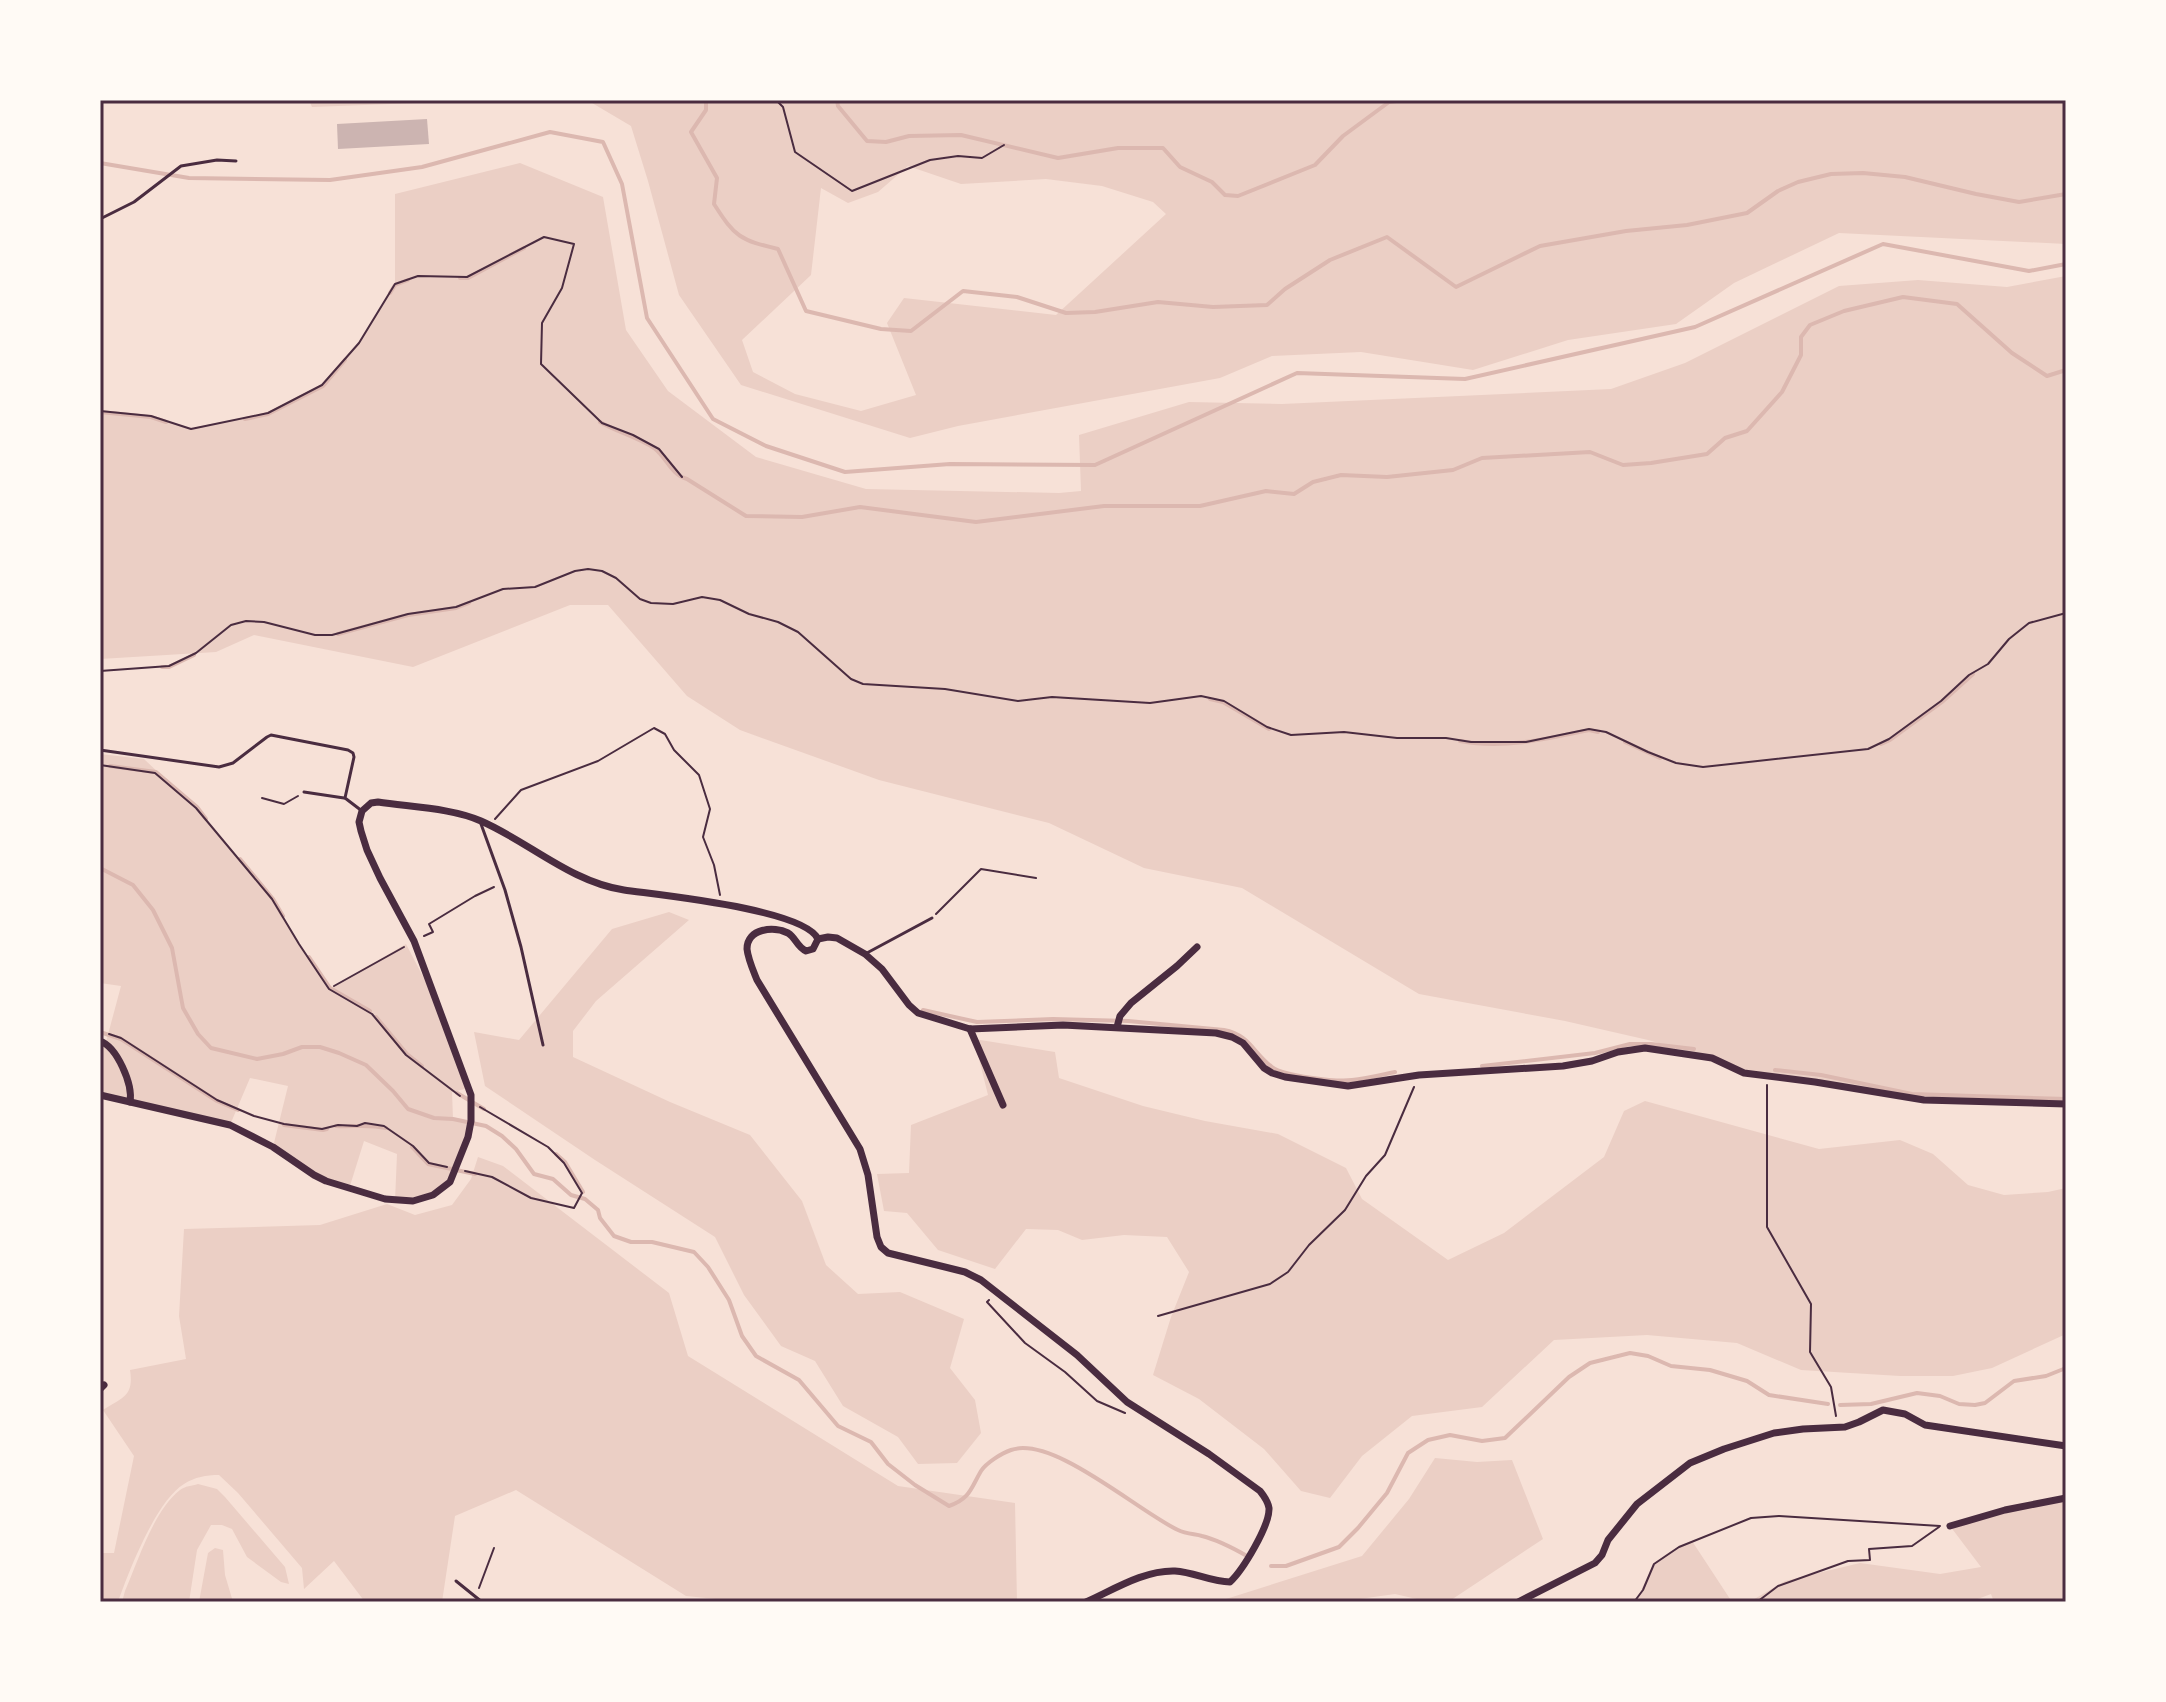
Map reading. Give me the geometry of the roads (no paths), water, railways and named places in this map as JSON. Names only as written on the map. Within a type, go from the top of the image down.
[{"type":"street","points":[[100,1095],[230,1125],[273,1147],[314,1175],[342,1187],[385,1199],[413,1201],[433,1195],[450,1182],[468,1137],[471,1121],[469,1088],[414,941],[367,850],[359,822],[362,811],[371,803],[454,813],[480,820],[580,876],[619,889],[720,902],[781,918],[814,932],[818,939]]},
{"type":"street","points":[[818,939],[813,949],[806,951],[788,934],[765,930],[754,934],[747,948],[757,980],[860,1149],[881,1247],[900,1257],[965,1272],[981,1280],[1077,1355],[1127,1402],[1209,1454],[1266,1498],[1268,1520],[1230,1582],[1174,1571],[1153,1573],[1086,1602]]},
{"type":"street","points":[[818,939],[837,938],[865,954],[882,969],[918,1013],[970,1029],[1063,1025],[1216,1033],[1243,1043],[1272,1073],[1308,1081],[1348,1086],[1419,1075],[1563,1066],[1645,1048],[1712,1058],[1744,1073],[1924,1100],[2066,1104]]},
{"type":"street","points":[[1117,1027],[1120,1016],[1131,1003],[1197,947]]},
{"type":"street","points":[[970,1029],[1003,1105]]},
{"type":"street","points":[[100,1041],[113,1050],[126,1075],[130,1102]]},
{"type":"street","points":[[1518,1602],[1595,1563],[1608,1540],[1637,1504],[1690,1463],[1774,1433],[1838,1428],[1883,1410],[1905,1414],[1925,1425],[2066,1446]]},
{"type":"street","points":[[1950,1526],[2005,1510],[2066,1498]]},
{"type":"lane","points":[[100,219],[134,202],[181,166],[217,160],[236,161]]},
{"type":"lane","points":[[100,750],[219,767],[233,763],[267,737],[276,735],[353,753],[345,798]]},
{"type":"lane","points":[[304,792],[345,798],[362,811]]},
{"type":"lane","points":[[480,820],[521,947],[543,1045]]},
{"type":"lane","points":[[865,954],[932,918]]},
{"type":"lane","points":[[456,1581],[482,1602]]},
{"type":"waterway","points":[[706,100],[706,110],[691,132],[717,178],[714,204],[728,224],[747,240],[778,249],[806,311],[881,329],[911,331],[963,291],[1017,297],[1066,313],[1095,312],[1158,302],[1213,307],[1267,305],[1285,289],[1330,260],[1387,237],[1456,287],[1540,246],[1626,231],[1687,225],[1747,213],[1778,191],[1798,182],[1831,174],[1905,177],[2019,202],[2066,194]]},
{"type":"waterway","points":[[837,100],[838,106],[867,141],[961,135],[1058,158],[1118,148],[1163,148],[1180,167],[1212,182],[1225,195],[1238,196],[1315,165],[1343,136],[1389,102],[1404,100]]},
{"type":"waterway","points":[[100,163],[189,178],[330,180],[422,167],[550,132],[603,142],[622,184],[647,318],[713,419],[766,446],[845,472],[950,464],[1095,465],[1297,373],[1465,379],[1695,327],[1883,244],[2029,271],[2066,264]]},
{"type":"waterway","points":[[460,278],[468,278],[524,248]]},
{"type":"waterway","points":[[390,293],[395,285],[408,280]]},
{"type":"waterway","points":[[600,422],[654,448],[677,474],[746,516],[802,517],[860,507],[976,522],[1104,506],[1200,506],[1266,491],[1294,494],[1313,482],[1341,475],[1387,477],[1453,470],[1482,458],[1590,452],[1623,465],[1707,454],[1725,438],[1747,431],[1782,392],[1801,355],[1801,337],[1810,325],[1844,311],[1903,297],[1957,304],[2012,353],[2047,376],[2066,370]]},
{"type":"waterway","points":[[245,419],[268,414],[323,386],[345,360]]},
{"type":"waterway","points":[[100,412],[151,417],[166,422]]},
{"type":"waterway","points":[[338,634],[469,603]]},
{"type":"waterway","points":[[162,667],[169,667],[194,655]]},
{"type":"waterway","points":[[1881,744],[1942,702],[1973,674]]},
{"type":"waterway","points":[[1210,699],[1223,702],[1269,729]]},
{"type":"waterway","points":[[1460,741],[1509,743],[1589,730],[1598,732]]},
{"type":"waterway","points":[[1625,742],[1660,758]]},
{"type":"waterway","points":[[110,766],[156,772],[197,807],[206,819]]},
{"type":"waterway","points":[[240,859],[283,916]]},
{"type":"waterway","points":[[100,868],[133,885],[153,910],[172,948],[183,1008],[198,1034],[211,1048],[257,1059],[302,1047],[320,1047],[339,1053],[366,1065],[408,1109],[434,1118],[486,1126],[502,1136],[534,1174],[553,1179],[571,1195],[585,1199],[598,1210],[600,1218],[614,1236],[631,1242],[652,1242],[694,1252],[708,1267],[729,1300],[742,1336],[756,1356],[799,1380],[838,1426],[871,1442],[888,1464],[949,1506],[966,1496],[990,1462],[1011,1450],[1029,1448],[1072,1464],[1178,1530],[1214,1540],[1247,1556]]},
{"type":"waterway","points":[[309,957],[330,988],[370,1011]]},
{"type":"waterway","points":[[923,1010],[977,1022],[1053,1019],[1128,1021],[1224,1030],[1246,1040],[1272,1067],[1287,1073],[1345,1080],[1395,1072]]},
{"type":"waterway","points":[[376,1017],[407,1054],[422,1066]]},
{"type":"waterway","points":[[100,1032],[121,1039],[217,1101],[238,1110]]},
{"type":"waterway","points":[[1482,1066],[1595,1053],[1630,1044],[1694,1049]]},
{"type":"waterway","points":[[1775,1070],[1821,1075],[1912,1094],[2066,1099]]},
{"type":"waterway","points":[[457,1093],[484,1109]]},
{"type":"waterway","points":[[284,1125],[327,1129]]},
{"type":"waterway","points":[[336,1126],[386,1128]]},
{"type":"waterway","points":[[412,1147],[428,1164],[475,1174]]},
{"type":"waterway","points":[[556,1154],[565,1162],[583,1192]]},
{"type":"waterway","points":[[1271,1566],[1286,1566],[1339,1547],[1387,1493],[1408,1453],[1428,1440],[1450,1435],[1482,1441],[1505,1438],[1569,1377],[1590,1363],[1630,1353],[1648,1356],[1671,1366],[1710,1370],[1747,1381],[1769,1395],[1828,1404]]},
{"type":"waterway","points":[[1840,1405],[1871,1404],[1917,1393],[1975,1405],[1985,1403],[2014,1381],[2046,1376],[2066,1368]]}]
